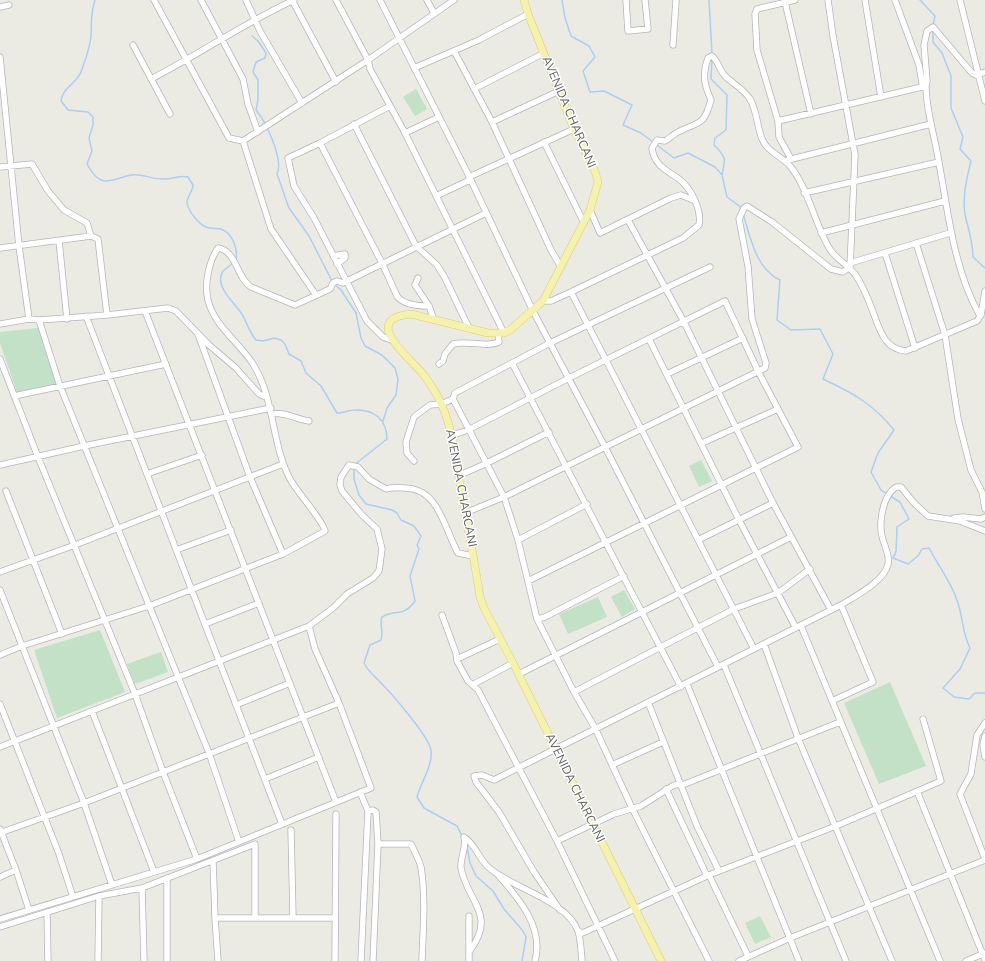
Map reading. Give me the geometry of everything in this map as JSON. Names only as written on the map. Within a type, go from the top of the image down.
[{"type":"main road","name":"AVENIDA CHARCANI","points":[[501,333],[516,326],[543,301],[584,223],[590,210],[598,182],[595,171],[574,129],[528,14],[524,0]]},
{"type":"main road","points":[[392,340],[388,328],[392,320],[396,317],[411,314],[482,331],[501,333]]},
{"type":"main road","name":"AVENIDA CHARCANI","points":[[392,340],[423,374],[441,404],[453,435],[458,476],[480,597],[484,608],[513,663],[661,961]]},
{"type":"street","points":[[154,0],[229,138],[243,141],[399,40],[434,13],[454,0]]},
{"type":"street","points":[[201,0],[243,79],[248,104],[258,132]]},
{"type":"street","points":[[246,0],[302,103]]},
{"type":"street","points":[[151,80],[187,61],[255,19],[293,0],[336,82]]},
{"type":"street","points":[[336,0],[368,60],[370,69],[405,133],[501,333],[499,342],[495,344],[476,342],[453,344],[445,354],[443,361],[439,364]]},
{"type":"street","points":[[380,0],[439,117],[533,311],[605,447],[697,629],[721,666],[761,753],[846,961]]},
{"type":"street","points":[[427,0],[434,13]]},
{"type":"street","points":[[626,0],[628,31],[648,28],[646,0]]},
{"type":"street","points":[[673,46],[676,0]]},
{"type":"street","points":[[791,159],[778,137],[778,121],[757,50],[755,14],[757,10],[795,0]]},
{"type":"street","points":[[828,0],[855,155],[850,265],[873,312],[878,330],[888,343],[899,351],[906,351],[915,348],[977,321],[980,316],[985,291]]},
{"type":"street","points":[[865,0],[882,97]]},
{"type":"street","points":[[895,0],[919,65],[922,83],[926,86]]},
{"type":"street","points":[[960,0],[985,101]]},
{"type":"street","points":[[785,2],[811,114]]},
{"type":"street","points":[[0,7],[9,5]]},
{"type":"street","points":[[414,68],[479,40],[528,14]]},
{"type":"street","points":[[980,316],[971,300],[950,233],[939,162],[926,104],[927,81],[924,45],[927,31],[933,27],[972,73],[979,74],[985,72]]},
{"type":"street","points":[[133,45],[170,114]]},
{"type":"street","points":[[454,51],[492,122],[551,250],[561,268]]},
{"type":"street","points":[[474,89],[544,53]]},
{"type":"street","points":[[543,301],[551,301],[571,292],[683,238],[696,229],[699,225],[701,218],[700,210],[695,200],[680,180],[662,168],[655,161],[652,148],[657,140],[665,141],[679,131],[699,124],[703,119],[708,111],[711,100],[704,85],[704,69],[708,58],[712,56],[726,77],[743,90],[750,99],[762,140],[772,154],[790,166],[804,193],[828,247],[837,259],[850,265]]},
{"type":"street","points":[[0,58],[1,85],[19,246],[29,319]]},
{"type":"street","points":[[778,121],[926,86]]},
{"type":"street","points":[[492,122],[559,91]]},
{"type":"street","points":[[390,106],[288,158],[294,186],[367,321],[383,337],[392,340]]},
{"type":"street","points":[[405,133],[439,117]]},
{"type":"street","points":[[354,124],[416,246],[437,265],[445,278],[469,328]]},
{"type":"street","points":[[784,161],[931,124]]},
{"type":"street","points":[[436,196],[544,142],[574,129]]},
{"type":"street","points":[[243,141],[271,229],[316,295]]},
{"type":"street","points":[[544,142],[584,223]]},
{"type":"street","points":[[320,143],[382,263],[398,299],[410,303],[429,306]]},
{"type":"street","points":[[804,193],[854,183],[939,162]]},
{"type":"street","points":[[0,167],[32,164],[48,191],[64,210],[87,223],[91,236]]},
{"type":"street","points":[[590,210],[600,233],[671,198],[681,195],[695,200]]},
{"type":"street","points":[[821,233],[853,223],[945,201]]},
{"type":"street","points":[[465,513],[504,497],[642,428],[759,373],[765,368],[766,363],[752,319],[748,266],[739,219],[744,208],[747,206],[772,222],[831,269],[843,272],[850,265],[950,233]]},
{"type":"street","points":[[0,655],[22,646],[149,606],[246,569],[283,554],[324,533],[326,530],[301,497],[283,464],[271,408],[260,377],[253,364],[211,312],[207,298],[208,281],[210,264],[218,248],[224,249],[230,253],[245,283],[251,288],[295,305],[330,289],[336,281],[342,283],[346,282],[416,246],[486,213]]},
{"type":"street","points":[[628,220],[684,322],[773,503],[831,610]]},
{"type":"street","points":[[0,248],[91,236],[98,239],[107,315]]},
{"type":"street","points":[[59,241],[67,319]]},
{"type":"street","points":[[916,244],[945,335],[958,419],[971,470],[982,492],[985,509]]},
{"type":"street","points":[[885,253],[915,348]]},
{"type":"street","points":[[333,256],[345,254],[345,258],[337,264]]},
{"type":"street","points":[[709,961],[632,808],[595,728],[574,692],[537,619],[518,540],[504,497],[453,399],[455,393],[550,343],[710,267]]},
{"type":"street","points":[[418,278],[415,284],[429,306],[434,320]]},
{"type":"street","points":[[571,292],[754,649]]},
{"type":"street","points":[[453,435],[468,430],[568,378],[725,301],[759,373],[798,447],[528,581]]},
{"type":"street","points":[[0,324],[29,319],[67,319],[168,308],[176,311],[259,394],[266,397]]},
{"type":"street","points":[[145,311],[336,802]]},
{"type":"street","points":[[86,316],[282,824]]},
{"type":"street","points":[[39,320],[60,386],[209,753],[239,842]]},
{"type":"street","points":[[196,330],[250,477],[283,554]]},
{"type":"street","points":[[476,342],[482,331]]},
{"type":"street","points":[[667,374],[743,338]]},
{"type":"street","points":[[649,339],[739,520],[778,593],[799,627],[832,701],[940,961]]},
{"type":"street","points":[[0,359],[38,457],[136,694],[163,772],[197,859]]},
{"type":"street","points":[[512,363],[661,647],[684,685],[757,855],[799,961]]},
{"type":"street","points":[[14,396],[166,364]]},
{"type":"street","points":[[414,461],[407,453],[406,442],[414,417],[430,405],[441,404],[453,399]]},
{"type":"street","points":[[0,465],[84,446],[271,408]]},
{"type":"street","points":[[702,443],[778,409]]},
{"type":"street","points":[[272,414],[276,413],[297,420],[309,421]]},
{"type":"street","points":[[458,476],[486,464],[549,432]]},
{"type":"street","points":[[147,474],[202,455]]},
{"type":"street","points":[[0,572],[118,529],[283,464]]},
{"type":"street","points":[[0,747],[309,626],[333,608],[347,594],[373,578],[379,571],[382,549],[377,529],[362,515],[342,491],[340,485],[341,477],[349,465],[358,467],[369,479],[386,489],[391,487],[409,488],[428,496],[437,508],[458,553],[473,556]]},
{"type":"street","points":[[560,910],[534,872],[499,812],[476,782],[474,776],[482,775],[494,780],[555,748],[799,627],[841,605],[868,588],[881,576],[888,564],[888,556],[882,538],[883,505],[891,490],[896,487],[901,488],[928,516],[960,521],[985,531]]},
{"type":"street","points":[[6,491],[62,634]]},
{"type":"street","points":[[698,540],[773,503]]},
{"type":"street","points":[[518,540],[587,504]]},
{"type":"street","points":[[946,519],[963,517],[981,519],[985,517]]},
{"type":"street","points":[[176,550],[231,530]]},
{"type":"street","points":[[518,674],[791,537]]},
{"type":"street","points":[[574,692],[734,609],[778,593],[810,569]]},
{"type":"street","points":[[537,619],[545,617],[624,576]]},
{"type":"street","points":[[0,590],[84,803],[112,885]]},
{"type":"street","points":[[205,624],[259,603]]},
{"type":"street","points":[[832,701],[873,682],[841,605]]},
{"type":"street","points":[[442,615],[457,659],[468,681],[474,684],[557,841],[615,961]]},
{"type":"street","points":[[0,919],[197,859],[370,788],[339,702],[315,649],[309,626]]},
{"type":"street","points":[[457,659],[500,639]]},
{"type":"street","points":[[764,644],[798,738],[892,961]]},
{"type":"street","points":[[474,684],[513,663]]},
{"type":"street","points":[[236,705],[290,683]]},
{"type":"street","points":[[29,910],[16,870],[0,832],[84,803],[339,702]]},
{"type":"street","points":[[648,702],[680,784],[710,855],[719,871]]},
{"type":"street","points":[[0,704],[59,854],[73,897]]},
{"type":"street","points":[[92,711],[154,872]]},
{"type":"street","points":[[578,931],[582,933],[708,875],[836,826],[941,781],[923,719]]},
{"type":"street","points":[[557,841],[614,814],[653,799],[666,789],[720,770],[840,722]]},
{"type":"street","points":[[739,961],[790,938],[911,891],[985,860],[960,794],[971,774],[977,735],[985,723]]},
{"type":"street","points":[[985,736],[983,745],[985,758]]},
{"type":"street","points":[[612,765],[664,742]]},
{"type":"street","points":[[265,779],[319,757]]},
{"type":"street","points":[[666,789],[748,956]]},
{"type":"street","points":[[918,791],[984,956],[966,961]]},
{"type":"street","points":[[360,792],[368,811],[361,961]]},
{"type":"street","points":[[368,811],[373,810],[376,812],[378,844],[373,961]]},
{"type":"street","points":[[335,961],[334,918],[336,814]]},
{"type":"street","points":[[291,830],[293,918]]},
{"type":"street","points":[[469,952],[477,941],[480,916],[479,908],[461,869],[466,843],[464,838],[470,841],[487,866],[544,899],[571,918],[578,931],[582,961]]},
{"type":"street","points":[[0,927],[99,896],[142,888],[255,844],[255,918]]},
{"type":"street","points":[[378,844],[411,844],[419,862],[424,894],[422,961]]},
{"type":"street","points":[[214,861],[215,918],[218,961]]},
{"type":"street","points":[[0,877],[16,870]]},
{"type":"street","points":[[493,870],[512,891],[532,920],[538,950],[535,961]]},
{"type":"street","points":[[167,878],[167,961]]},
{"type":"street","points":[[142,888],[144,961]]},
{"type":"street","points":[[98,961],[99,896]]},
{"type":"street","points":[[47,912],[48,961]]},
{"type":"street","points":[[469,916],[469,961]]},
{"type":"street","points":[[215,918],[334,918]]},
{"type":"green space","points":[[416,89],[427,109],[415,116],[403,97]]},
{"type":"green space","points":[[38,328],[56,384],[17,392],[0,343],[0,332]]},
{"type":"green space","points":[[701,460],[712,481],[699,487],[689,466]]},
{"type":"green space","points":[[624,590],[635,609],[622,617],[611,597]]},
{"type":"green space","points":[[598,597],[607,617],[568,634],[559,614]]},
{"type":"green space","points":[[100,630],[125,692],[57,718],[34,650]]},
{"type":"green space","points":[[161,652],[168,672],[135,684],[127,664]]},
{"type":"green space","points":[[890,682],[926,766],[879,784],[844,703]]},
{"type":"green space","points":[[760,916],[771,937],[755,944],[745,923]]},
{"type":"waterway","points":[[95,0],[93,5],[91,36],[86,59],[79,76],[64,93],[61,101],[68,110],[88,112],[93,117],[93,125],[89,138],[92,151],[87,164],[97,177],[106,181],[131,175],[156,179],[167,179],[182,176],[188,177],[193,185],[187,203],[191,213],[206,227],[221,229],[229,234],[234,242],[236,260]]},
{"type":"waterway","points":[[562,0],[565,18],[571,36],[589,46],[595,57],[583,71],[590,92],[604,91],[632,105],[623,125],[641,133],[674,158],[688,153],[715,167],[722,175],[727,197],[742,208]]},
{"type":"waterway","points":[[709,0],[712,54]]},
{"type":"waterway","points":[[920,0],[935,16],[933,25]]},
{"type":"waterway","points":[[933,30],[933,42],[942,53],[951,76],[951,108],[963,137],[960,149],[971,161],[965,187],[964,207],[973,257],[985,268]]},
{"type":"waterway","points":[[252,36],[258,41],[266,53],[265,58],[256,62],[253,72],[258,80],[258,100],[256,110],[273,141],[279,168],[277,174],[289,208],[309,236],[333,283],[341,290],[356,313],[361,338],[365,346],[382,355],[395,368],[398,379],[396,395],[387,408],[383,421]]},
{"type":"waterway","points":[[712,58],[711,79],[727,95],[726,130],[715,138],[714,145],[721,152],[724,158],[722,174]]},
{"type":"waterway","points":[[743,213],[755,251],[765,268],[780,280],[777,320],[791,330],[820,329],[833,354],[823,379],[862,400],[878,413],[894,430],[878,453],[871,472],[881,490],[887,494]]},
{"type":"waterway","points":[[233,263],[223,271],[221,283],[227,295],[240,311],[256,340],[263,341],[274,338],[281,340],[285,344],[289,354],[301,361],[306,373],[321,386],[337,413],[353,410],[368,411],[378,417],[385,426],[387,439],[354,465]]},
{"type":"waterway","points":[[354,469],[354,479],[359,495],[366,504],[392,510],[397,513],[401,520],[414,526],[421,536],[417,545],[419,549],[410,576],[415,601],[402,612],[391,613],[382,617],[381,640],[370,645],[364,663],[370,672],[410,716],[429,744],[431,750],[429,768],[417,797],[424,808],[457,826],[462,836]]},
{"type":"waterway","points":[[890,496],[900,502],[909,519],[897,527],[896,552],[893,558],[908,564],[918,556],[922,549],[929,548],[951,587],[959,606],[965,636],[970,648],[960,669],[943,688],[954,697],[969,699],[975,693],[985,693]]},
{"type":"waterway","points":[[467,846],[470,863],[476,876],[493,891],[504,909],[523,931],[526,937],[522,961]]}]
